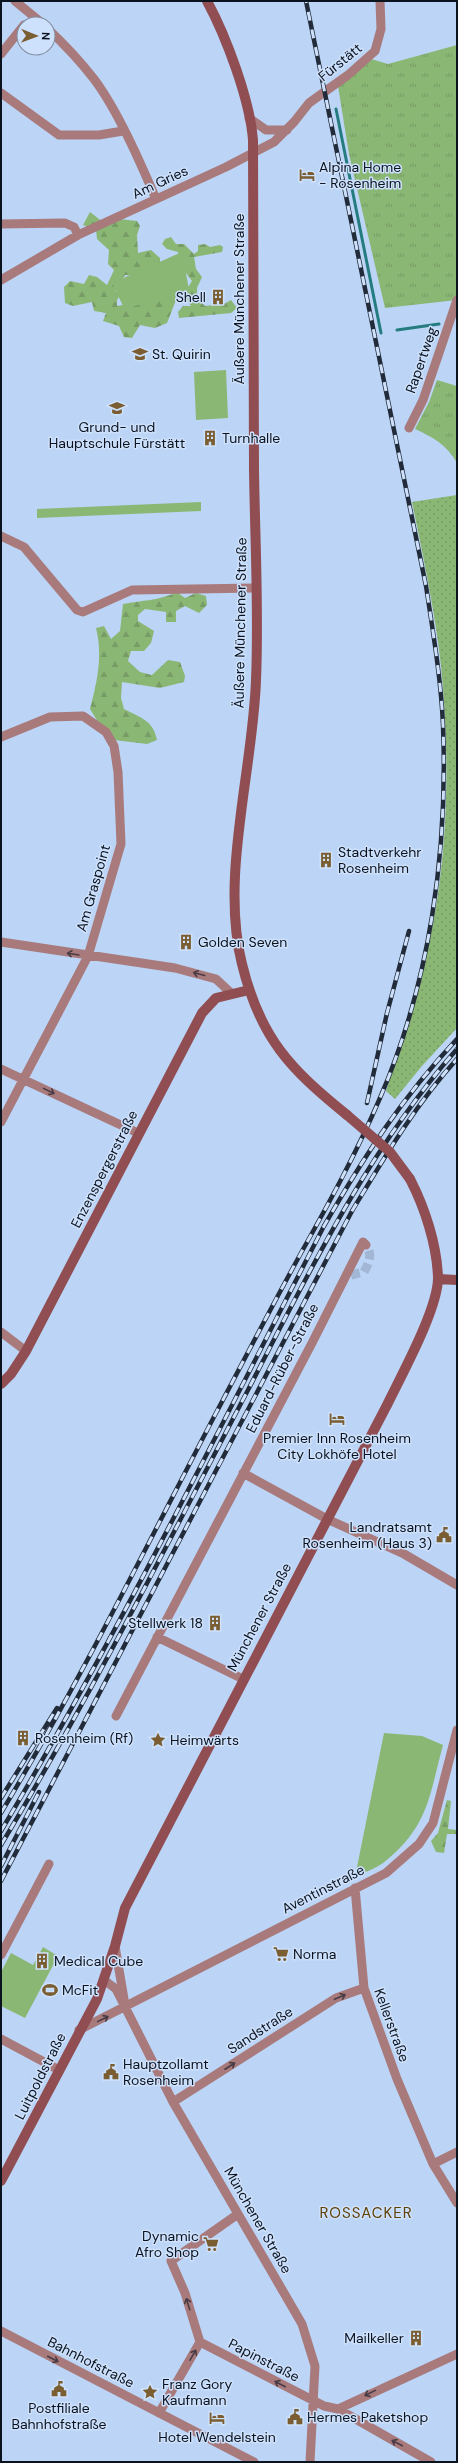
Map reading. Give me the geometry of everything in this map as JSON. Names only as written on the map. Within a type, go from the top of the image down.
[{"type":"main road","name":"Äußere Münchener Straße","points":[[207,1],[232,60],[249,118],[253,152],[256,681],[235,882],[237,936],[249,990],[264,1027],[282,1055],[300,1076],[390,1152],[410,1179],[424,1205],[431,1232],[438,1279]]},
{"type":"main road","name":"Enzenspergerstraße","points":[[1,1384],[11,1374],[26,1351],[138,1133],[202,1013],[216,998],[249,990]]},
{"type":"main road","points":[[438,1279],[457,1280]]},
{"type":"main road","name":"Münchener Straße","points":[[80,2030],[104,1980],[125,1908],[387,1405],[419,1338],[433,1302],[438,1279]]},
{"type":"main road","name":"Luitpoldstraße","points":[[1,2181],[80,2030]]},
{"type":"street","points":[[15,1],[32,14]]},
{"type":"street","name":"Fürstätt","points":[[253,152],[274,142],[287,130],[309,103],[348,76],[376,51],[381,29],[380,1]]},
{"type":"street","points":[[1,54],[16,34]]},
{"type":"street","points":[[56,37],[72,52],[94,79],[123,130],[156,199]]},
{"type":"street","points":[[1,93],[59,135],[99,135],[123,130]]},
{"type":"street","points":[[249,118],[266,130],[287,130]]},
{"type":"street","name":"Am Gries","points":[[1,280],[78,235],[253,152]]},
{"type":"street","points":[[1,224],[65,223],[74,227],[78,235]]},
{"type":"street","name":"Rapertweg","points":[[409,428],[423,400],[457,300]]},
{"type":"street","points":[[1,536],[24,547],[77,610],[83,612],[132,590],[255,588]]},
{"type":"street","name":"Am Graspoint","points":[[1,737],[50,716],[83,716],[106,732],[114,746],[118,772],[121,844],[88,956],[1,1122]]},
{"type":"street","points":[[1,942],[175,968],[216,979],[232,993]]},
{"type":"street","points":[[1,1069],[138,1133]]},
{"type":"street","name":"Eduard-Rüber-Straße","points":[[116,1716],[348,1275],[363,1242],[366,1245]]},
{"type":"street","points":[[1,1332],[26,1351]]},
{"type":"street","points":[[243,1473],[327,1520],[404,1554],[457,1585]]},
{"type":"street","points":[[157,1637],[243,1679]]},
{"type":"street","name":"Aventinstraße","points":[[125,2006],[386,1873],[419,1844],[432,1823],[457,1730]]},
{"type":"street","points":[[1,1954],[49,1864]]},
{"type":"street","name":"Kellerstraße","points":[[355,1888],[364,1988],[397,2079],[433,2164],[457,2203]]},
{"type":"street","name":"Münchener Straße","points":[[115,1946],[125,2006]]},
{"type":"street","name":"Münchener Straße","points":[[104,1980],[116,1990],[173,2102],[302,2324],[315,2366],[310,2462]]},
{"type":"street","name":"Sandstraße","points":[[173,2102],[336,1998],[364,1988]]},
{"type":"street","name":"Luitpoldstraße","points":[[80,2030],[125,2006]]},
{"type":"street","points":[[1,2039],[59,2070]]},
{"type":"street","points":[[433,2164],[457,2152]]},
{"type":"street","points":[[159,2413],[200,2342],[185,2293],[171,2261],[238,2214]]},
{"type":"street","name":"Bahnhofstraße","points":[[1,2331],[254,2462]]},
{"type":"street","name":"Papinstraße","points":[[200,2342],[324,2406],[338,2409],[431,2462]]},
{"type":"street","points":[[338,2409],[457,2354]]},
{"type":"green space","points":[[457,45],[457,300],[385,308],[349,154],[338,86],[371,59],[388,64]]},
{"type":"green space","points":[[90,212],[108,226],[119,219],[137,221],[140,226],[137,235],[138,253],[151,250],[160,258],[160,269],[144,276],[125,275],[115,291],[121,294],[117,300],[117,306],[173,295],[176,300],[167,323],[155,328],[140,325],[132,338],[124,337],[119,326],[103,321],[106,313],[94,311],[92,302],[73,306],[65,303],[64,287],[70,281],[84,284],[89,275],[97,277],[107,285],[114,270],[108,264],[109,250],[97,239],[96,230],[83,225]]},
{"type":"green space","points":[[171,237],[176,244],[184,244],[194,254],[198,251],[198,245],[205,244],[210,247],[220,245],[223,247],[222,252],[194,257],[196,269],[202,277],[197,288],[197,298],[205,306],[224,304],[231,300],[237,308],[231,313],[179,318],[178,312],[183,306],[191,306],[187,300],[185,292],[192,281],[180,265],[178,252],[167,249],[162,244],[165,239]]},
{"type":"green space","points":[[182,252],[190,295],[124,308],[112,283]]},
{"type":"green space","points":[[226,370],[228,418],[196,420],[194,372]]},
{"type":"green space","points":[[437,380],[457,386],[457,463],[444,446],[428,435],[415,429],[429,402]]},
{"type":"green space","points":[[457,495],[457,1028],[422,1066],[395,1099],[386,1091],[415,999],[429,943],[441,875],[446,805],[446,735],[441,666],[432,604],[412,502]]},
{"type":"green space","points":[[201,502],[201,511],[37,518],[37,509]]},
{"type":"green space","points":[[177,592],[185,598],[196,593],[206,596],[207,605],[199,613],[185,606],[176,611],[176,622],[166,622],[166,612],[145,609],[138,615],[138,621],[154,631],[151,643],[144,651],[131,651],[128,661],[140,672],[152,675],[168,660],[180,662],[185,676],[184,682],[160,688],[122,682],[121,698],[124,709],[145,720],[153,728],[157,740],[147,744],[114,740],[98,722],[90,709],[97,679],[99,659],[96,628],[104,626],[111,639],[120,631],[123,604],[157,599]]},
{"type":"green space","points":[[384,1733],[422,1736],[443,1745],[430,1796],[418,1824],[398,1850],[383,1863],[355,1877]]},
{"type":"green space","points":[[447,1800],[451,1801],[448,1829],[457,1830],[457,1834],[447,1834],[444,1853],[436,1852],[431,1841],[438,1833]]},
{"type":"green space","points":[[43,1947],[58,1956],[25,2018],[1,2006],[1,1972],[11,1953],[33,1965]]},
{"type":"waterway","points":[[336,109],[381,333]]},
{"type":"waterway","points":[[397,330],[439,324]]},
{"type":"tunnel","points":[[351,1275],[364,1272],[366,1269],[370,1255],[366,1245]]},
{"type":"railway","points":[[1,1813],[85,1665],[279,1293],[362,1138],[380,1098],[412,1009],[432,916],[442,821],[444,773],[442,708],[436,656],[426,586],[306,1]]},
{"type":"railway","points":[[367,1103],[387,1013],[409,931]]},
{"type":"railway","points":[[1,1831],[127,1607],[207,1455],[324,1226],[354,1175],[385,1128],[418,1084],[457,1039]]},
{"type":"railway","points":[[1,1845],[97,1676],[317,1257],[342,1213],[395,1128],[457,1049]]},
{"type":"railway","points":[[1,1881],[352,1211],[414,1113],[457,1059]]},
{"type":"railway","points":[[1,1798],[57,1708]]},
{"type":"railway","points":[[1,1866],[39,1792]]},
{"type":"place","name":"Alpina Home - Rosenheim","points":[[307,175]]},
{"type":"place","name":"Shell","points":[[218,297]]},
{"type":"place","name":"St. Quirin","points":[[140,354]]},
{"type":"place","name":"Grund- und Hauptschule Fürstätt","points":[[117,408]]},
{"type":"place","name":"Turnhalle","points":[[210,438]]},
{"type":"place","name":"Stadtverkehr Rosenheim","points":[[326,860]]},
{"type":"place","name":"Golden Seven","points":[[186,942]]},
{"type":"place","name":"Premier Inn Rosenheim City Lokhöfe Hotel","points":[[337,1419]]},
{"type":"place","name":"Landratsamt Rosenheim (Haus 3)","points":[[444,1535]]},
{"type":"place","name":"Stellwerk 18","points":[[215,1623]]},
{"type":"place","name":"Rosenheim (Rf)","points":[[23,1738]]},
{"type":"place","name":"Heimwärts","points":[[158,1740]]},
{"type":"place","name":"Norma","points":[[281,1954]]},
{"type":"place","name":"Medical Cube","points":[[42,1961]]},
{"type":"place","name":"McFit","points":[[50,1990]]},
{"type":"place","name":"Hauptzollamt Rosenheim","points":[[111,2072]]},
{"type":"place","name":"Dynamic Afro Shop","points":[[211,2244]]},
{"type":"place","name":"Mailkeller","points":[[416,2338]]},
{"type":"place","name":"Postfiliale Bahnhofstraße","points":[[59,2389]]},
{"type":"place","name":"Franz Gory Kaufmann","points":[[150,2392]]},
{"type":"place","name":"Hermes Paketshop","points":[[295,2417]]},
{"type":"place","name":"Hotel Wendelstein","points":[[217,2418]]},
{"type":"district","name":"ROSSACKER","points":[[366,2213]]}]
